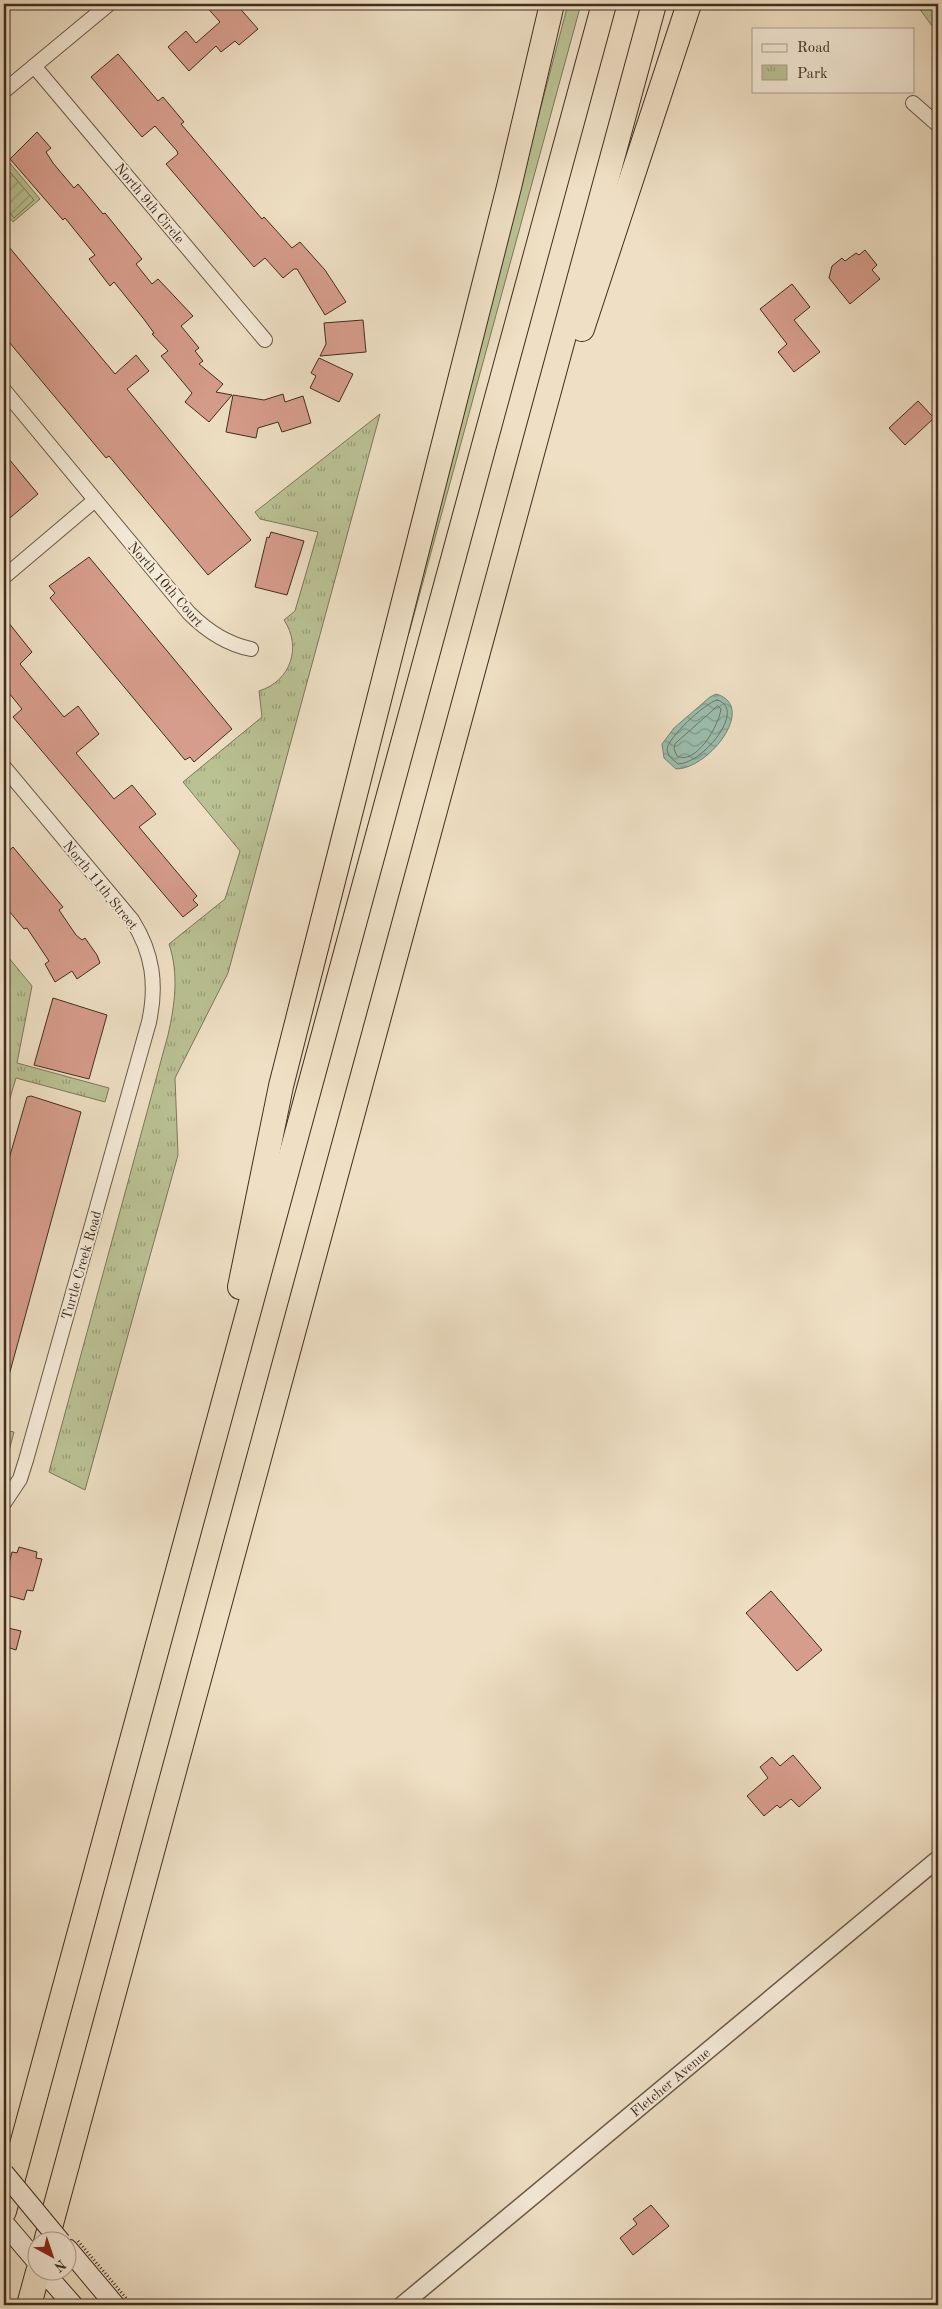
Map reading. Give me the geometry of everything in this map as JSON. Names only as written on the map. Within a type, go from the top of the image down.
[{"type":"highway","points":[[191,1524],[281,1086],[506,196],[552,4]]},
{"type":"highway","points":[[4,2211],[604,4]]},
{"type":"highway","points":[[49,2232],[654,4]]},
{"type":"highway","points":[[504,560],[689,4]]},
{"type":"highway","points":[[29,2305],[35,2282]]},
{"type":"main road","points":[[4,2173],[53,2232]]},
{"type":"main road","points":[[4,2224],[28,2252]]},
{"type":"main road","points":[[78,2261],[115,2305]]},
{"type":"main road","points":[[53,2282],[73,2305]]},
{"type":"street","points":[[4,91],[109,4]]},
{"type":"street","name":"North 9th Circle","points":[[34,66],[265,340]]},
{"type":"street","points":[[913,103],[938,125]]},
{"type":"street","name":"North 10th Court","points":[[4,390],[189,613],[204,628],[223,640],[238,647],[251,650]]},
{"type":"street","points":[[4,577],[95,500]]},
{"type":"street","name":"North 11th Street","points":[[4,767],[132,920],[139,932],[146,946],[153,970],[154,992],[149,1022]]},
{"type":"street","name":"Turtle Creek Road","points":[[4,1503],[20,1479],[26,1460],[149,1022]]},
{"type":"street","name":"Fletcher Avenue","points":[[402,2305],[938,1859]]},
{"type":"green space","points":[[568,4],[581,4],[409,633],[403,631]]},
{"type":"green space","points":[[916,4],[938,4],[938,34]]},
{"type":"green space","points":[[4,156],[40,199],[13,222],[4,211]]},
{"type":"green space","points":[[4,165],[34,200],[14,218],[4,206]]},
{"type":"green space","points":[[380,414],[228,973],[175,1078],[178,1155],[85,1490],[49,1472],[168,1035],[175,989],[174,967],[169,944],[225,899],[240,851],[183,782],[262,717],[259,691],[279,679],[286,671],[290,662],[292,641],[284,620],[295,611],[318,532],[260,519],[255,512]]},
{"type":"green space","points":[[4,952],[32,986],[17,1063],[109,1088],[105,1102],[16,1078],[4,1118]]},
{"type":"green space","points":[[4,1430],[14,1432],[8,1455],[4,1453]]},
{"type":"water","points":[[716,694],[728,701],[732,711],[731,723],[724,736],[702,759],[689,766],[676,769],[664,758],[662,744],[674,728]]},
{"type":"building","points":[[204,4],[236,4],[258,29],[239,45],[235,41],[221,52],[216,46],[189,71],[168,47],[186,31],[196,43],[220,22]]},
{"type":"building","points":[[118,54],[158,101],[163,97],[184,122],[181,124],[262,219],[264,217],[292,248],[300,242],[325,270],[346,302],[325,315],[297,269],[294,269],[283,278],[265,258],[254,267],[166,164],[178,154],[177,151],[155,126],[142,137],[91,77]]},
{"type":"building","points":[[37,132],[51,148],[46,152],[53,163],[74,188],[78,184],[103,214],[105,213],[142,259],[136,264],[152,284],[158,279],[193,316],[181,326],[199,348],[195,351],[203,361],[199,364],[223,384],[216,392],[232,395],[209,422],[185,402],[192,393],[161,356],[168,351],[152,334],[154,333],[114,282],[110,286],[89,259],[95,255],[65,218],[63,220],[10,159]]},
{"type":"building","points":[[4,241],[115,374],[136,355],[149,371],[127,389],[251,540],[208,575],[109,456],[106,458],[4,336]]},
{"type":"building","points":[[865,250],[877,265],[872,270],[880,279],[850,304],[829,278],[832,266],[842,258],[845,261],[856,253],[859,255]]},
{"type":"building","points":[[792,284],[810,307],[794,320],[820,352],[794,372],[778,352],[787,344],[760,309]]},
{"type":"building","points":[[363,320],[366,352],[320,356],[326,344],[324,323]]},
{"type":"building","points":[[319,358],[353,374],[339,402],[310,388],[316,376],[311,373]]},
{"type":"building","points":[[283,394],[285,402],[303,396],[311,423],[282,432],[278,422],[258,428],[256,438],[226,432],[233,395],[264,400]]},
{"type":"building","points":[[918,401],[934,418],[905,445],[889,428]]},
{"type":"building","points":[[4,453],[38,494],[4,523]]},
{"type":"building","points":[[271,532],[304,541],[287,595],[255,587],[267,537],[269,538]]},
{"type":"building","points":[[89,557],[232,729],[194,762],[190,757],[185,760],[50,598],[55,593],[49,586]]},
{"type":"building","points":[[4,617],[32,652],[20,664],[64,717],[78,706],[99,734],[76,753],[114,799],[132,785],[156,814],[139,827],[197,896],[193,900],[198,905],[183,917],[13,717],[22,709],[4,687]]},
{"type":"building","points":[[13,847],[63,907],[59,910],[76,935],[82,940],[85,938],[97,955],[100,963],[77,979],[72,971],[55,982],[45,964],[49,961],[27,928],[24,929],[4,905],[4,855]]},
{"type":"building","points":[[53,998],[107,1015],[89,1079],[34,1065]]},
{"type":"building","points":[[31,1096],[81,1112],[8,1379],[4,1378],[4,1176],[27,1097]]},
{"type":"building","points":[[19,1547],[37,1552],[36,1558],[42,1559],[33,1591],[27,1590],[24,1600],[6,1595],[9,1584],[4,1583],[12,1552],[17,1553]]},
{"type":"building","points":[[771,1591],[822,1650],[797,1671],[746,1613]]},
{"type":"building","points":[[4,1627],[21,1631],[16,1650],[4,1646]]},
{"type":"building","points":[[793,1755],[821,1788],[799,1807],[791,1799],[780,1808],[777,1805],[764,1816],[747,1796],[768,1778],[760,1767],[772,1757],[780,1766]]},
{"type":"building","points":[[651,2205],[669,2226],[633,2255],[620,2238],[637,2224],[633,2219]]}]
